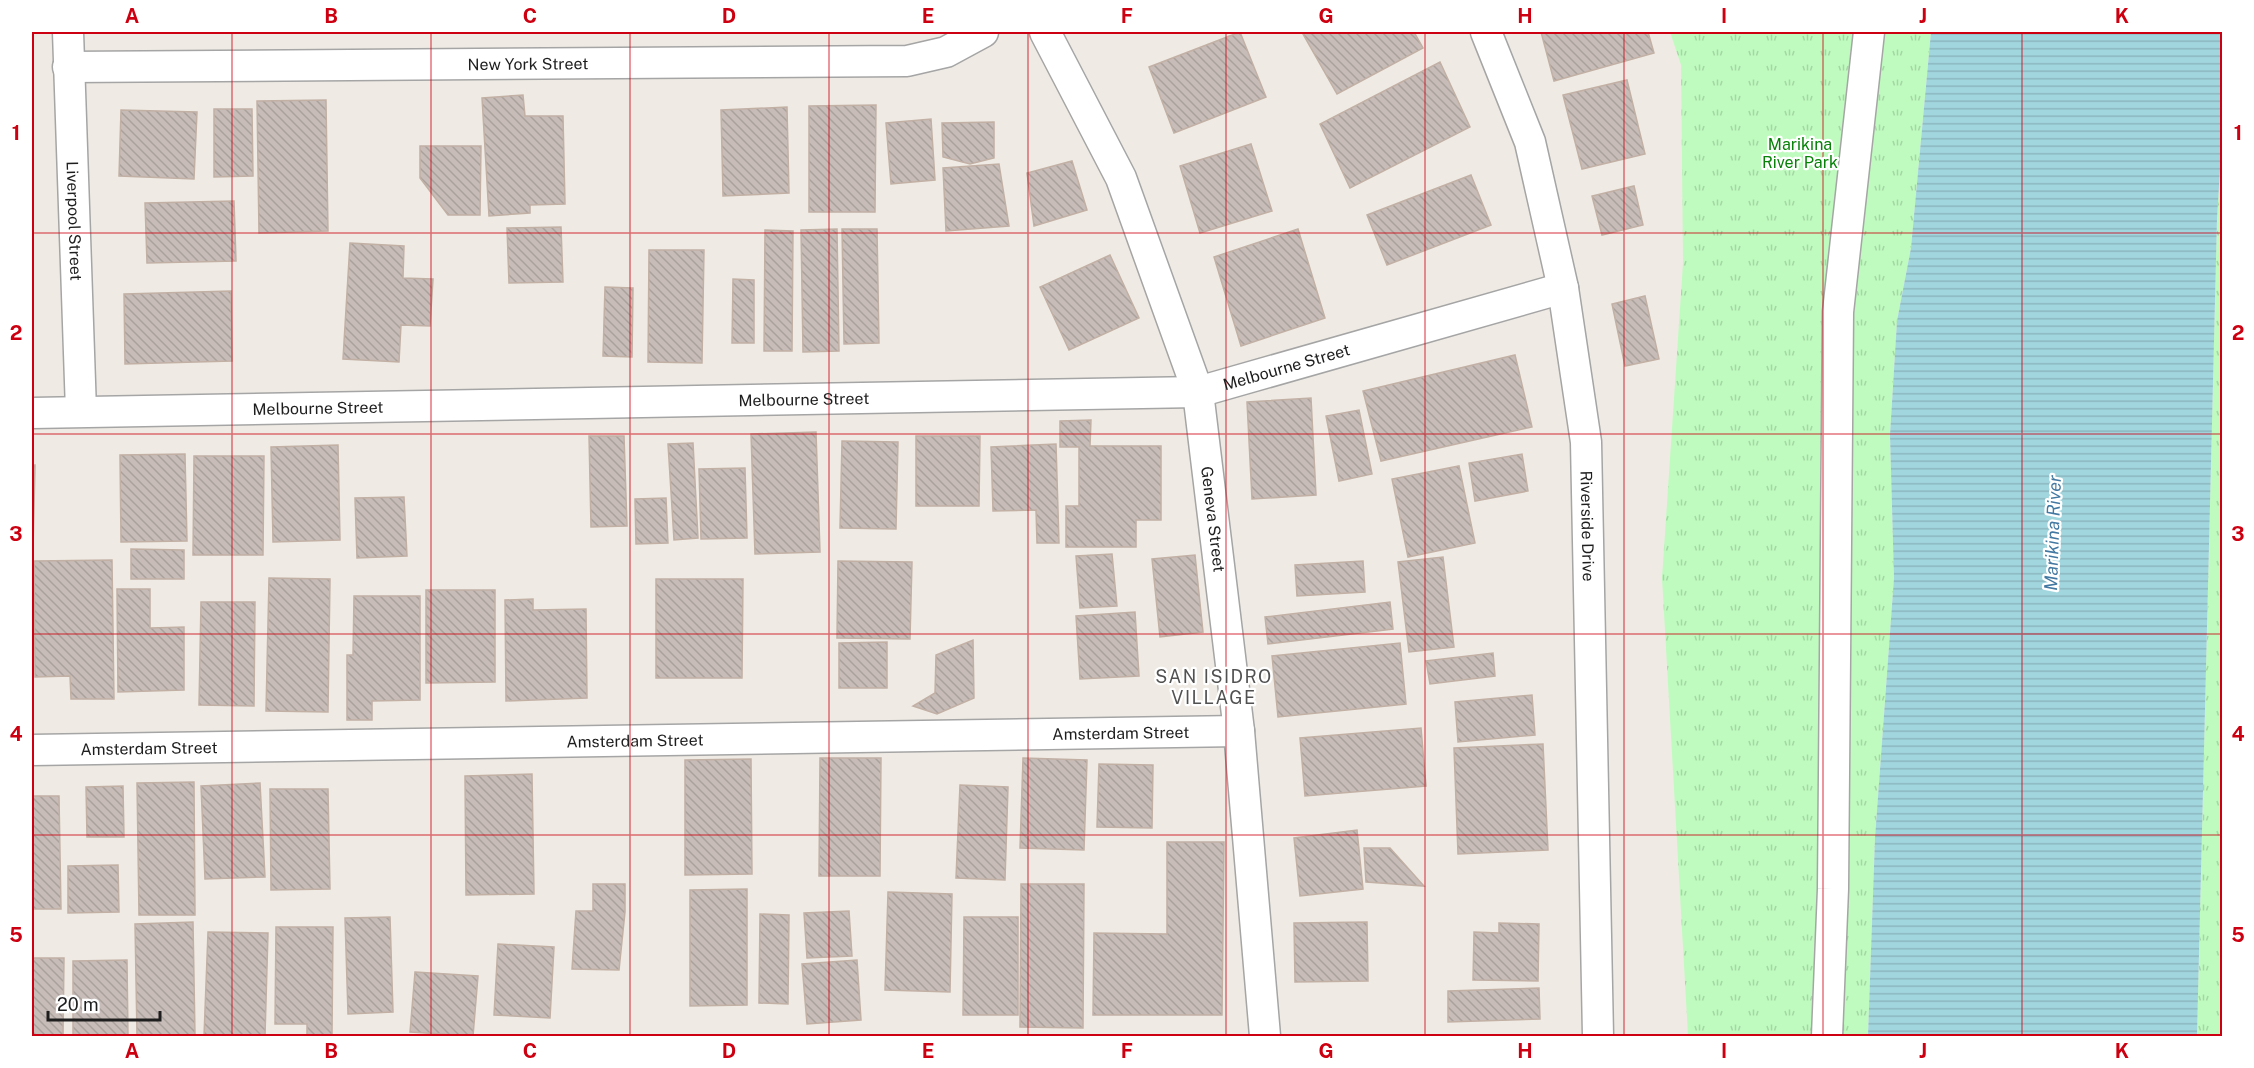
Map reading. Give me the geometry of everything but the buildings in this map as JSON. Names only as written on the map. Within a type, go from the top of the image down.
[{"type":"street","name":"Liverpool Street","points":[[68,32],[81,411]]},
{"type":"street","name":"New York Street","points":[[68,67],[907,61],[946,52],[983,32]]},
{"type":"street","name":"Geneva Street","points":[[1045,32],[1121,178],[1198,392],[1239,730],[1265,1036]]},
{"type":"street","name":"Riverside Drive","points":[[1486,32],[1530,142],[1563,288],[1586,442],[1598,1036]]},
{"type":"street","points":[[1827,1036],[1833,889],[1838,312],[1869,32]]},
{"type":"street","name":"Melbourne Street","points":[[32,413],[1198,392],[1563,288]]},
{"type":"street","name":"Amsterdam Street","points":[[32,750],[1239,730]]},
{"type":"green space","name":"Marikina River Park","points":[[1670,32],[1931,32],[1911,248],[1897,321],[1890,435],[1894,578],[1875,838],[1868,1036],[1688,1036],[1662,578],[1683,263],[1681,65]]},
{"type":"green space","points":[[2222,137],[2222,1036],[2197,1036],[2217,219]]},
{"type":"water","name":"Marikina River","points":[[1931,32],[2222,32],[2222,137],[2217,219],[2197,1036],[1868,1036],[1875,838],[1894,578],[1890,435],[1897,321],[1911,248]]},
{"type":"district","name":"SAN ISIDRO VILLAGE","points":[[1214,687]]}]
